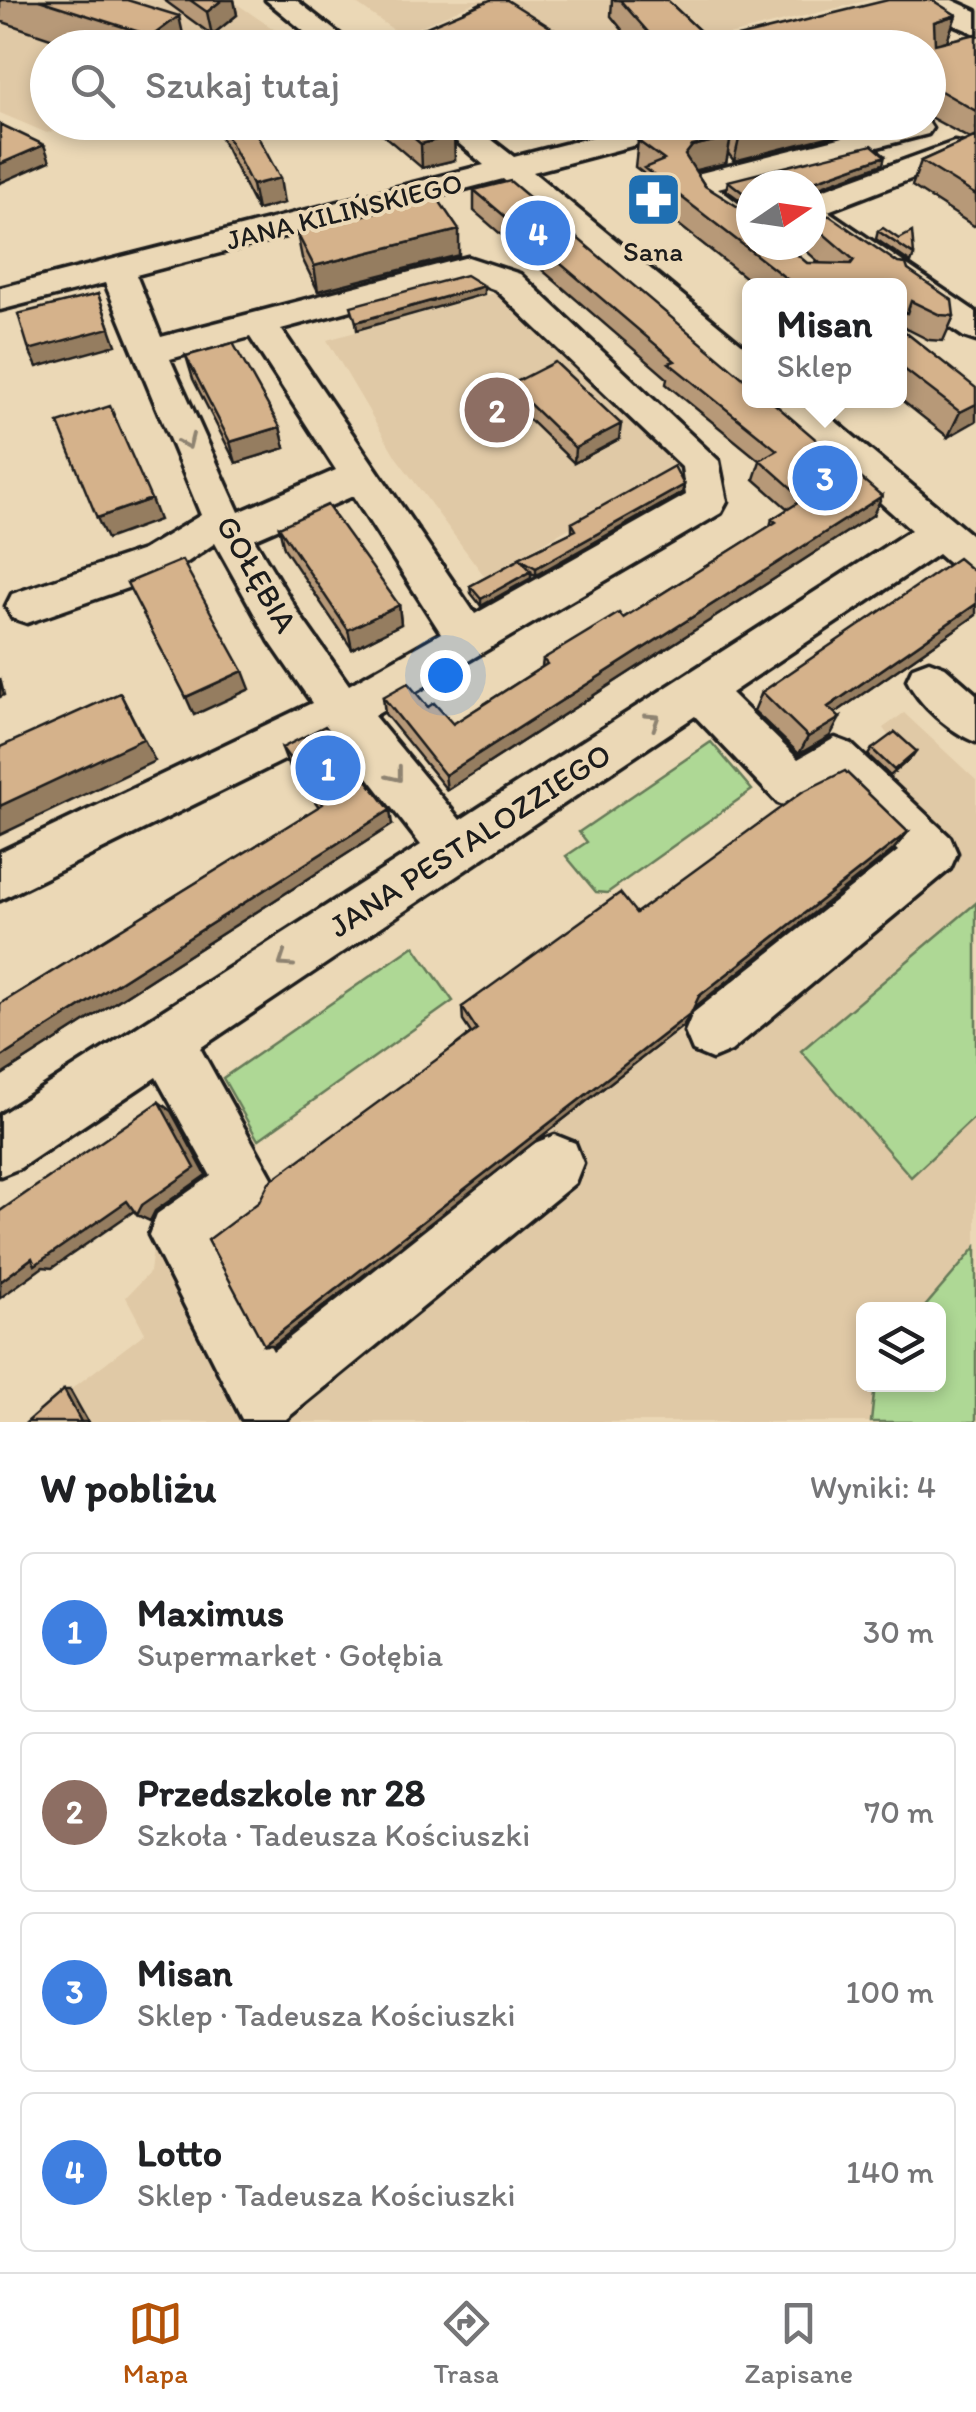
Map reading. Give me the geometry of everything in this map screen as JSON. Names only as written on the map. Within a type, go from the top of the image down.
[{"type":"main road","points":[[925,0],[972,39]]},
{"type":"main road","points":[[962,0],[976,7]]},
{"type":"street","points":[[279,0],[319,30]]},
{"type":"street","points":[[445,30],[488,10]]},
{"type":"street","points":[[473,140],[742,364]]},
{"type":"street","name":"JANA KILIŃSKIEGO","points":[[0,298],[618,140]]},
{"type":"street","points":[[748,170],[857,140]]},
{"type":"street","points":[[937,140],[965,157]]},
{"type":"street","points":[[826,199],[847,188],[965,157]]},
{"type":"street","points":[[736,173],[700,183],[709,198],[736,219]]},
{"type":"street","points":[[826,225],[902,278]]},
{"type":"street","points":[[0,877],[470,641],[708,502],[700,461],[508,282],[488,273],[468,268],[149,352]]},
{"type":"street","name":"GOŁĘBIA","points":[[116,269],[229,532],[267,600],[343,708],[453,848]]},
{"type":"street","points":[[907,281],[976,329]]},
{"type":"street","points":[[258,322],[470,641]]},
{"type":"street","points":[[794,408],[976,563]]},
{"type":"street","points":[[28,606],[158,561],[224,528],[361,476]]},
{"type":"street","name":"JANA PESTALOZZIEGO","points":[[0,1148],[940,532]]},
{"type":"street","points":[[929,680],[976,722]]},
{"type":"street","points":[[699,690],[794,788],[835,758],[933,853],[712,1032]]},
{"type":"street","points":[[166,1041],[247,1185],[178,1234],[264,1398],[554,1163]]},
{"type":"shaded area","points":[[0,0],[231,0],[275,30],[30,30],[30,126],[0,113]]},
{"type":"shaded area","points":[[351,0],[869,0],[748,30],[492,30],[494,14],[476,2],[412,30],[394,30]]},
{"type":"shaded area","points":[[498,292],[681,463],[485,577],[396,457],[327,340]]},
{"type":"shaded area","points":[[783,691],[835,743],[870,754],[890,738],[883,728],[904,713],[976,780],[976,1422],[88,1422],[70,1390],[145,1333],[126,1297],[150,1272],[155,1233],[112,1150],[172,1110],[233,1222],[817,792],[744,717]]},
{"type":"green space","points":[[711,742],[752,790],[607,893],[596,892],[566,856],[587,842],[579,832]]},
{"type":"green space","points":[[976,903],[976,1116],[911,1177],[801,1051]]},
{"type":"green space","points":[[414,946],[453,1001],[258,1140],[223,1078]]},
{"type":"green space","points":[[976,1247],[976,1422],[871,1422],[874,1392],[946,1392],[946,1302],[929,1302]]},
{"type":"building","points":[[39,0],[127,0],[179,16],[160,30],[133,30]]},
{"type":"building","points":[[190,0],[222,0],[207,12]]},
{"type":"building","points":[[490,0],[507,0],[554,30],[427,30],[424,28]]},
{"type":"building","points":[[620,0],[667,0],[699,30],[646,30]]},
{"type":"building","points":[[888,0],[932,0],[956,15],[934,22],[934,30],[766,30]]},
{"type":"building","points":[[976,34],[976,111],[946,94],[946,41]]},
{"type":"building","points":[[0,124],[44,145],[0,164]]},
{"type":"building","points":[[976,136],[976,195],[921,161]]},
{"type":"building","points":[[229,140],[260,140],[280,178],[252,185]]},
{"type":"building","points":[[718,140],[692,146],[685,155],[705,186],[736,206],[736,239],[644,168],[664,160],[638,141]]},
{"type":"building","points":[[872,145],[885,156],[826,177],[826,170],[772,170]]},
{"type":"building","points":[[510,181],[742,377],[742,408],[779,408],[882,496],[445,775],[383,697],[408,683],[428,707],[434,703],[453,724],[547,664],[543,659],[619,613],[623,618],[776,522],[772,519],[804,499],[760,460],[777,450],[669,363],[675,361],[474,190]]},
{"type":"building","points":[[436,196],[459,230],[314,266],[297,233]]},
{"type":"building","points":[[826,216],[830,216],[898,263],[906,264],[908,270],[952,300],[954,316],[940,315],[911,301],[907,313],[907,278],[786,278],[763,260],[851,264],[854,260],[826,236]]},
{"type":"building","points":[[883,228],[899,239],[912,232],[914,255],[878,231]]},
{"type":"building","points":[[466,275],[484,286],[356,322],[351,306]]},
{"type":"building","points":[[98,294],[110,328],[29,350],[18,314]]},
{"type":"building","points":[[907,334],[976,388],[976,404],[960,412],[907,371]]},
{"type":"building","points":[[233,343],[280,427],[230,442],[186,356]]},
{"type":"building","points":[[555,362],[621,424],[575,448],[510,385]]},
{"type":"building","points":[[110,406],[151,499],[97,518],[58,423]]},
{"type":"building","points":[[674,466],[684,485],[536,568],[519,558],[576,530],[572,523]]},
{"type":"building","points":[[327,505],[399,605],[348,630],[279,527]]},
{"type":"building","points":[[958,558],[976,573],[976,604],[828,707],[840,718],[808,737],[762,692]]},
{"type":"building","points":[[520,559],[531,571],[481,599],[470,586]]},
{"type":"building","points":[[182,560],[243,671],[186,697],[127,583]]},
{"type":"building","points":[[120,693],[143,739],[0,806],[0,747]]},
{"type":"building","points":[[325,726],[390,810],[0,1058],[0,1004],[323,804],[282,748]]},
{"type":"building","points":[[895,732],[916,751],[894,770],[872,749]]},
{"type":"building","points":[[845,771],[908,832],[699,996],[691,1013],[264,1345],[208,1240],[259,1202],[269,1182],[477,1030],[462,1007],[620,893],[636,913],[802,792]]},
{"type":"building","points":[[159,1102],[195,1168],[142,1205],[137,1215],[127,1201],[35,1265],[32,1258],[0,1282],[0,1211]]},
{"type":"building","points":[[64,1390],[81,1422],[27,1422]]},
{"type":"place","name":"Sana","points":[[653,200]]},
{"type":"place","name":"Lotto","points":[[538,233]]},
{"type":"place","name":"Przedszkole nr 28","points":[[497,410]]},
{"type":"place","name":"Misan","points":[[825,478]]},
{"type":"place","name":"Maximus","points":[[328,768]]}]
